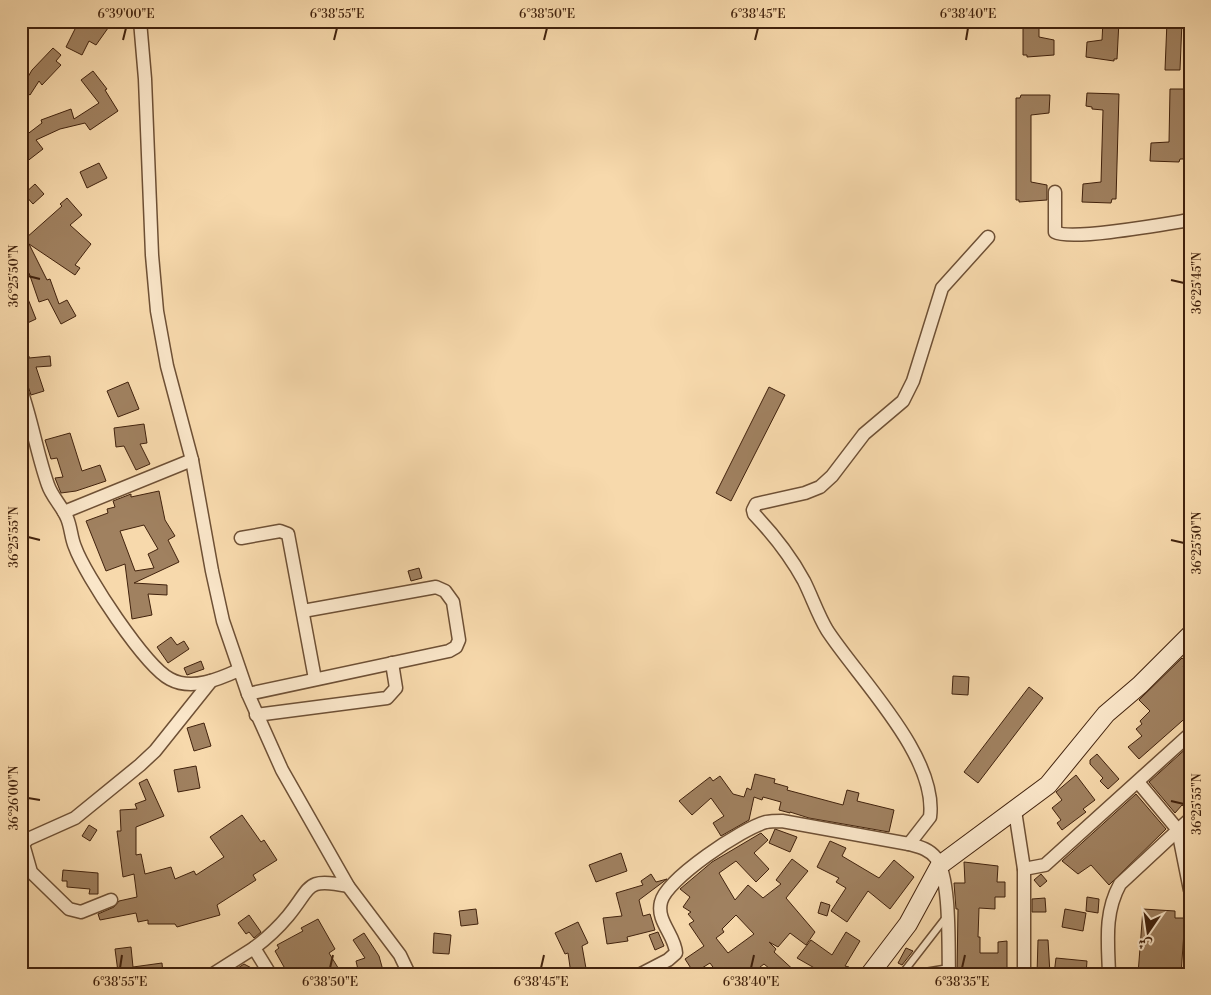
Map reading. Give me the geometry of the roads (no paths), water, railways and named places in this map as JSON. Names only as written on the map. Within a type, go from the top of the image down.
[{"type":"main road","points":[[870,974],[908,924],[940,864],[1015,811],[1048,784],[1106,714],[1140,685],[1190,634]]},
{"type":"street","points":[[140,21],[145,78],[152,255],[157,311],[167,366],[192,460],[217,596],[248,694],[285,777],[348,886],[400,955],[409,974]]},
{"type":"street","points":[[1055,192],[1055,232],[1061,236],[1086,235],[1190,220]]},
{"type":"street","points":[[909,844],[930,817],[923,771],[913,751],[862,674],[826,627],[792,561],[754,514],[753,510],[756,504],[805,493],[820,486],[832,476],[864,434],[903,401],[913,381],[936,302],[942,288],[988,237]]},
{"type":"street","points":[[21,390],[47,485],[64,512],[75,548],[100,593],[127,632],[161,672],[180,682],[190,684],[211,681],[239,670]]},
{"type":"street","points":[[64,512],[192,460]]},
{"type":"street","points":[[241,538],[280,531],[288,534],[315,679]]},
{"type":"street","points":[[248,694],[449,651],[456,647],[459,636],[452,598],[445,591],[431,588],[303,611]]},
{"type":"street","points":[[256,715],[387,698],[396,688],[392,663]]},
{"type":"street","points":[[111,900],[81,912],[69,909],[30,872],[23,844],[28,838],[75,818],[140,765],[155,751],[211,681]]},
{"type":"street","points":[[1024,869],[1045,865],[1190,734]]},
{"type":"street","points":[[1138,782],[1178,830],[1190,890]]},
{"type":"street","points":[[1015,811],[1024,869],[1024,974]]},
{"type":"street","points":[[1109,974],[1107,929],[1108,911],[1113,897],[1120,884],[1190,819]]},
{"type":"street","points":[[641,974],[668,960],[676,953],[660,910],[664,893],[689,868],[754,826],[768,821],[782,821],[909,844],[926,849],[940,864],[948,915],[949,971]]},
{"type":"street","points":[[213,974],[254,948],[276,929],[310,887],[325,882],[348,886]]},
{"type":"street","points":[[254,948],[270,974]]},
{"type":"lane","points":[[902,974],[948,915]]},
{"type":"lane","points":[[913,974],[949,971]]}]
